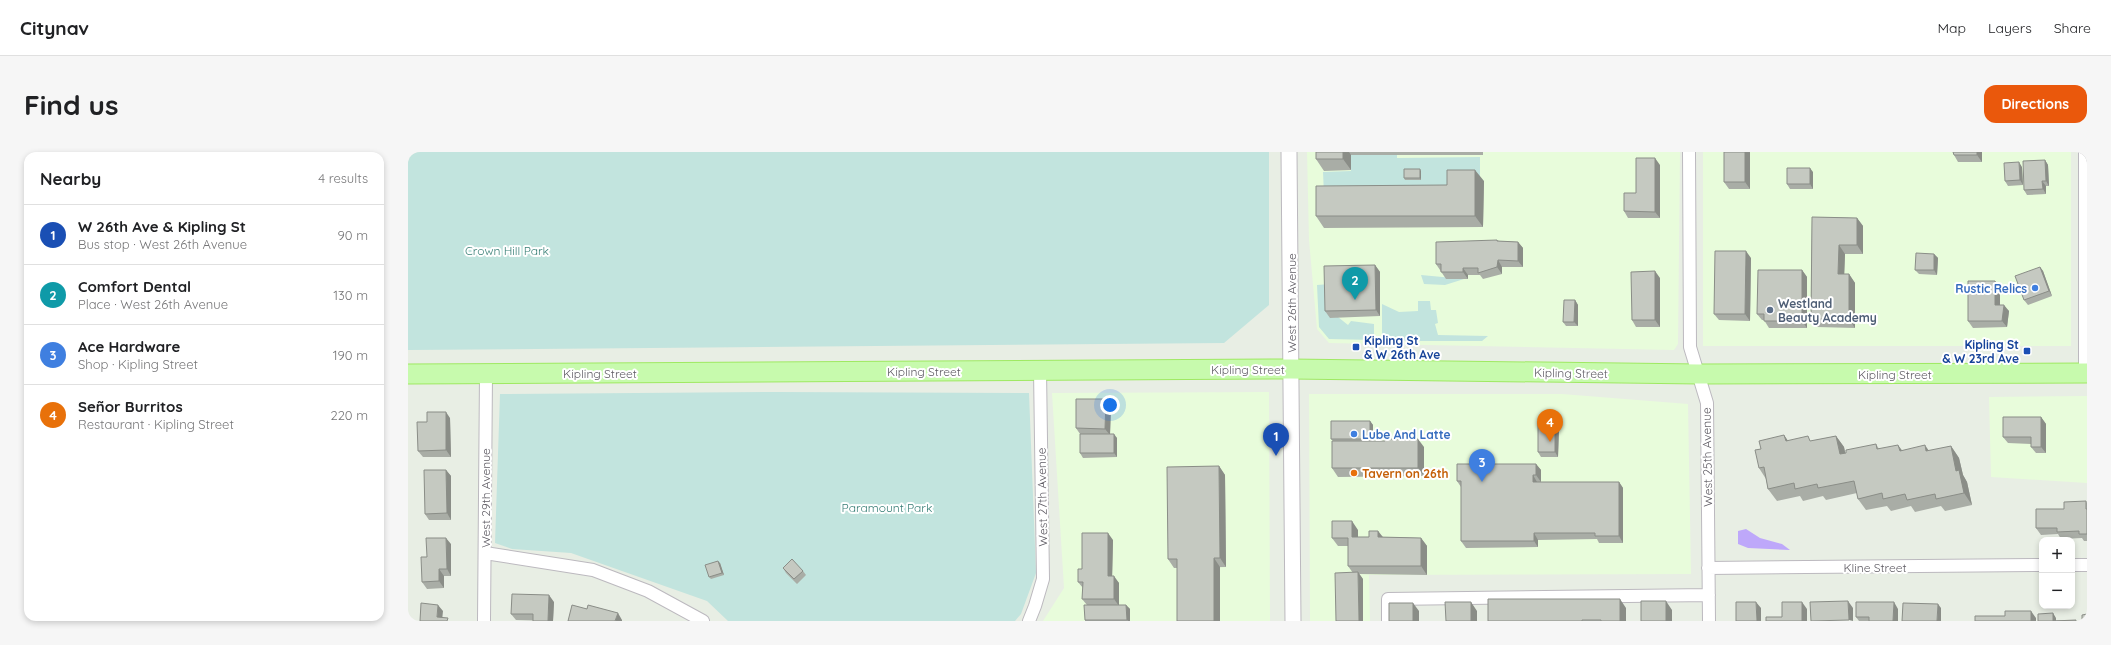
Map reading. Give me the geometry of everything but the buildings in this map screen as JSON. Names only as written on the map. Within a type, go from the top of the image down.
[{"type":"main road","name":"Kipling Street","points":[[408,374],[1291,369],[1700,374],[2086,373]]},
{"type":"street","name":"West 26th Avenue","points":[[1290,152],[1293,621]]},
{"type":"street","name":"West 25th Avenue","points":[[1689,152],[1690,347],[1700,374],[1706,403],[1709,621]]},
{"type":"street","points":[[2085,152],[2086,373]]},
{"type":"street","name":"West 27th Avenue","points":[[1029,621],[1036,606],[1043,578],[1040,370]]},
{"type":"street","name":"West 29th Avenue","points":[[484,621],[486,374]]},
{"type":"street","points":[[485,553],[593,570],[648,591],[703,621]]},
{"type":"street","name":"Kline Street","points":[[1708,568],[2039,565]]},
{"type":"street","points":[[2075,565],[2087,565]]},
{"type":"street","points":[[1388,621],[1388,599],[1709,595]]},
{"type":"shaded area","points":[[1307,152],[1680,152],[1678,344],[1674,350],[1329,343],[1317,329],[1309,240]]},
{"type":"shaded area","points":[[1703,152],[2071,152],[2071,346],[1703,346]]},
{"type":"shaded area","points":[[1269,392],[1270,621],[1043,621],[1064,588],[1052,393]]},
{"type":"shaded area","points":[[1309,394],[1562,394],[1688,404],[1691,574],[1369,575],[1370,621],[1310,621]]},
{"type":"shaded area","points":[[2087,396],[2087,483],[1991,477],[1989,397]]},
{"type":"shaded area","points":[[1746,529],[1760,538],[1782,544],[1790,550],[1748,548],[1738,544],[1738,531]]},
{"type":"green space","name":"Crown Hill Park","points":[[408,152],[1269,152],[1269,305],[1224,343],[408,350]]},
{"type":"green space","points":[[1351,155],[1397,155],[1397,158],[1480,157],[1480,181],[1456,197],[1324,195],[1323,172],[1351,171]]},
{"type":"green space","points":[[1421,275],[1464,279],[1445,285],[1424,284]]},
{"type":"green space","points":[[1330,284],[1330,318],[1338,317],[1348,325],[1351,321],[1374,324],[1374,340],[1329,339],[1319,327],[1317,285]]},
{"type":"green space","points":[[1418,301],[1430,301],[1431,310],[1436,310],[1438,323],[1435,324],[1438,335],[1488,336],[1482,341],[1382,341],[1382,304],[1399,312],[1418,311]]},
{"type":"green space","name":"Paramount Park","points":[[778,392],[1029,393],[1036,573],[1021,614],[1015,621],[728,621],[707,601],[571,553],[512,549],[495,543],[500,394]]},
{"type":"place","name":"Rustic Relics","points":[[2035,288]]},
{"type":"place","name":"Comfort Dental","points":[[1355,300]]},
{"type":"place","name":"Westland Beauty Academy","points":[[1770,310]]},
{"type":"place","name":"Kipling St & W 26th Ave","points":[[1356,347]]},
{"type":"place","name":"Kipling St & W 23rd Ave","points":[[2027,351]]},
{"type":"place","name":"Lube And Latte","points":[[1354,434]]},
{"type":"place","name":"Señor Burritos","points":[[1550,442]]},
{"type":"place","name":"W 26th Ave & Kipling St","points":[[1276,456]]},
{"type":"place","name":"Tavern on 26th","points":[[1354,473]]},
{"type":"place","name":"Ace Hardware","points":[[1482,482]]}]
